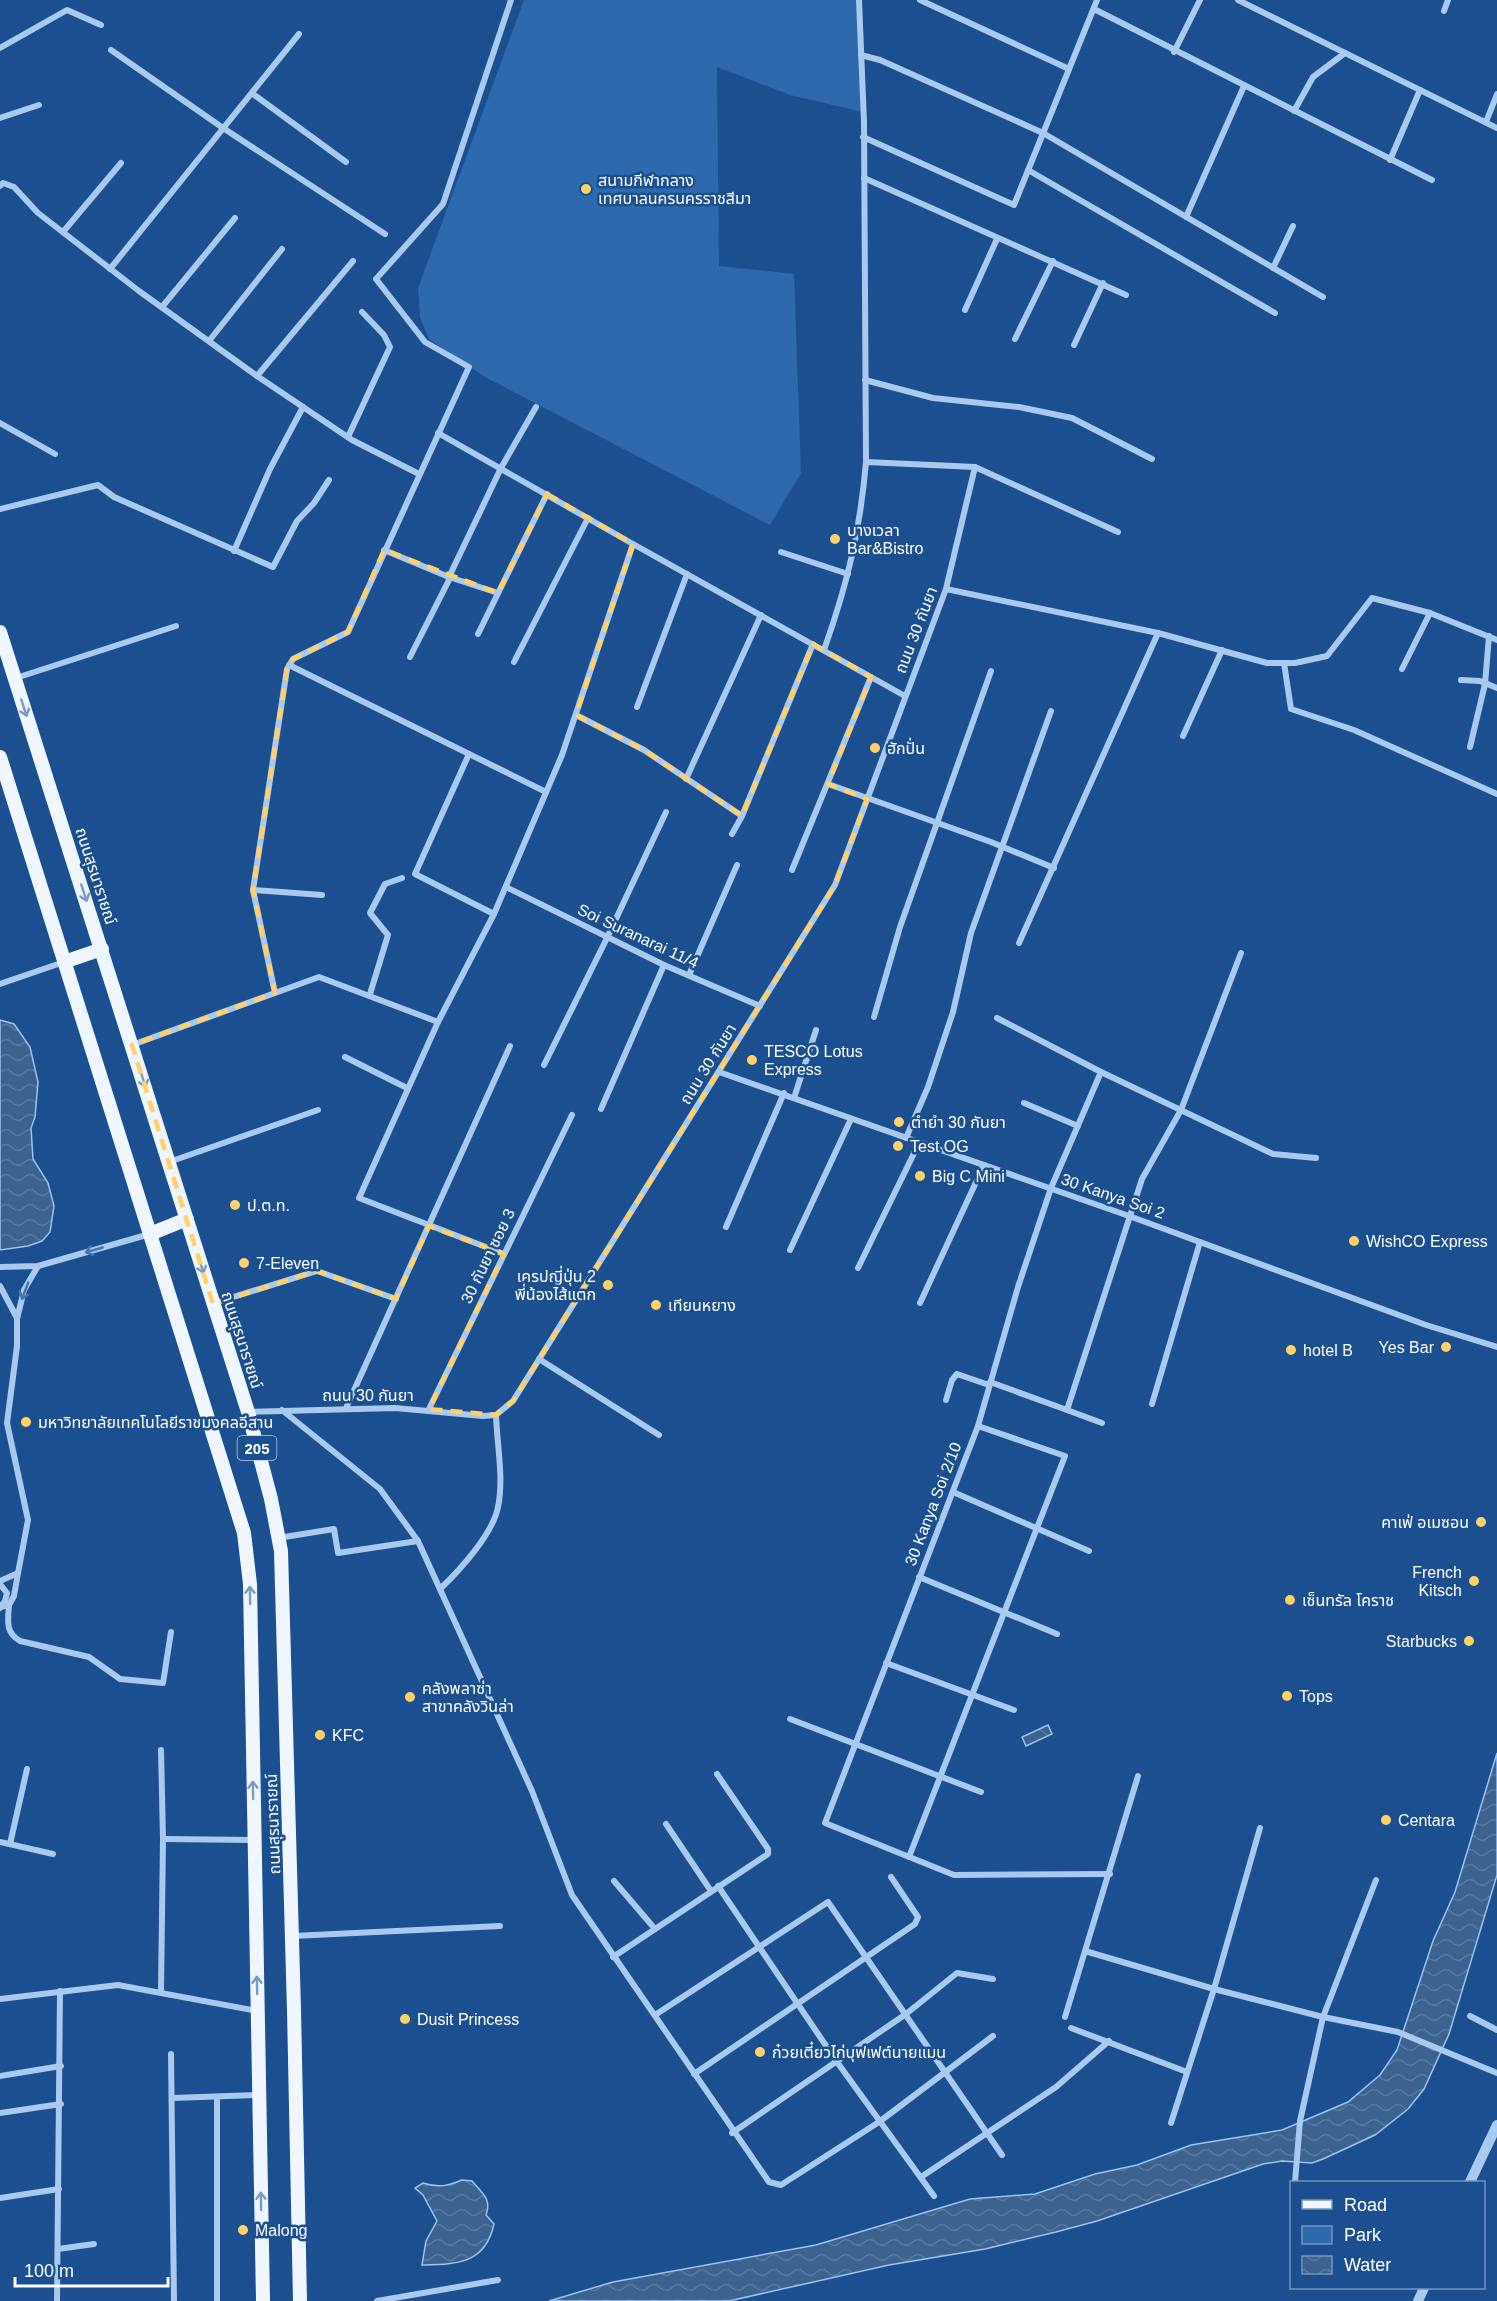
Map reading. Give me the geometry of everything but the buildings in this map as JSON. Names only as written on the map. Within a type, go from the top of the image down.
[{"type":"main road","name":"ถนนสุรนารายณ์","points":[[0,632],[248,1412],[271,1499],[278,1538],[283,1609],[300,2301]]},
{"type":"main road","name":"ถนนสุรนารายณ์","points":[[0,756],[244,1533],[250,1584],[263,2301]]},
{"type":"main road","points":[[64,962],[102,949]]},
{"type":"main road","points":[[150,1234],[187,1219]]},
{"type":"street","points":[[275,993],[253,890],[289,665],[293,658],[348,632],[469,367],[425,342],[376,279],[443,204],[511,0]]},
{"type":"street","points":[[824,650],[848,574],[861,518],[866,462],[864,178],[859,0]]},
{"type":"street","points":[[921,0],[1069,69]]},
{"type":"street","points":[[863,137],[1014,205],[1097,0]]},
{"type":"street","points":[[1174,52],[1200,0]]},
{"type":"street","points":[[1238,0],[1497,128]]},
{"type":"street","points":[[1444,10],[1448,0]]},
{"type":"street","points":[[1094,9],[1174,52],[1432,180]]},
{"type":"street","points":[[0,48],[67,10],[101,25]]},
{"type":"street","points":[[110,269],[299,34]]},
{"type":"street","points":[[111,50],[223,128],[385,234]]},
{"type":"street","points":[[1294,111],[1313,77],[1345,53]]},
{"type":"street","points":[[861,55],[880,60],[1043,133],[1323,297]]},
{"type":"street","points":[[1186,217],[1244,86]]},
{"type":"street","points":[[1390,160],[1420,90]]},
{"type":"street","points":[[253,94],[346,162]]},
{"type":"street","points":[[1486,122],[1497,94]]},
{"type":"street","points":[[0,118],[39,105]]},
{"type":"street","points":[[63,232],[121,163]]},
{"type":"street","points":[[1028,171],[1275,313]]},
{"type":"street","points":[[864,178],[1126,295]]},
{"type":"street","points":[[0,186],[3,183],[14,187],[38,213],[110,269],[257,376],[348,437],[419,474]]},
{"type":"street","points":[[162,307],[235,218]]},
{"type":"street","points":[[1273,268],[1293,226]]},
{"type":"street","points":[[965,310],[997,239]]},
{"type":"street","points":[[210,341],[282,249]]},
{"type":"street","points":[[257,376],[353,261]]},
{"type":"street","points":[[1015,339],[1053,261]]},
{"type":"street","points":[[1074,345],[1103,283]]},
{"type":"street","points":[[348,437],[390,346],[384,335],[362,312]]},
{"type":"street","points":[[865,380],[933,398],[1019,407],[1072,418],[1152,459]]},
{"type":"street","points":[[234,551],[270,468],[303,407]]},
{"type":"street","points":[[410,657],[501,468],[536,407]]},
{"type":"street","points":[[0,423],[55,454]]},
{"type":"street","points":[[438,433],[905,696]]},
{"type":"street","points":[[866,462],[975,467],[1118,532]]},
{"type":"street","name":"ถนน 30 กันยา","points":[[248,1412],[346,1408],[429,1409],[496,1415],[513,1401],[836,885],[946,589],[975,467]]},
{"type":"street","points":[[0,509],[98,485],[114,497],[273,567],[297,521],[314,503],[329,480]]},
{"type":"street","points":[[478,634],[547,494]]},
{"type":"street","points":[[514,662],[588,518]]},
{"type":"street","points":[[504,1254],[359,1198],[438,1022],[494,914],[546,792],[576,715],[633,544]]},
{"type":"street","points":[[384,550],[450,577],[498,593]]},
{"type":"street","points":[[781,552],[848,574]]},
{"type":"street","points":[[637,706],[687,574]]},
{"type":"street","points":[[946,589],[1158,633],[1267,663],[1284,663],[1327,656],[1372,598],[1430,613],[1497,640]]},
{"type":"street","points":[[1402,669],[1430,613]]},
{"type":"street","points":[[686,778],[760,615]]},
{"type":"street","points":[[15,679],[176,626]]},
{"type":"street","points":[[1019,943],[1158,633]]},
{"type":"street","points":[[1470,747],[1485,684],[1489,636]]},
{"type":"street","points":[[732,834],[742,816],[813,644]]},
{"type":"street","points":[[1183,736],[1222,650]]},
{"type":"street","points":[[1284,663],[1291,709],[1354,730],[1497,794]]},
{"type":"street","points":[[289,665],[546,792]]},
{"type":"street","points":[[874,1017],[900,927],[991,671]]},
{"type":"street","points":[[792,870],[871,677]]},
{"type":"street","points":[[1461,680],[1497,688]]},
{"type":"street","points":[[906,1138],[928,1087],[953,1012],[971,933],[1000,846],[1051,711]]},
{"type":"street","points":[[576,715],[644,750],[742,816]]},
{"type":"street","points":[[469,754],[415,874],[494,914]]},
{"type":"street","points":[[828,784],[1000,846],[1054,868]]},
{"type":"street","points":[[544,1065],[608,938],[666,812]]},
{"type":"street","points":[[689,975],[737,865]]},
{"type":"street","points":[[370,994],[388,935],[374,921],[370,910],[385,884],[402,878]]},
{"type":"street","name":"Soi Suranarai 11/4","points":[[506,887],[664,965],[760,1006]]},
{"type":"street","points":[[253,890],[322,895]]},
{"type":"street","points":[[1067,1410],[1142,1179],[1181,1110],[1240,953]]},
{"type":"street","points":[[0,984],[64,962]]},
{"type":"street","points":[[601,1109],[664,965]]},
{"type":"street","points":[[132,1045],[320,976],[438,1022]]},
{"type":"street","points":[[997,1018],[1101,1072],[1273,1154],[1316,1158]]},
{"type":"street","points":[[794,1098],[816,1030]]},
{"type":"street","points":[[346,1408],[510,1046]]},
{"type":"street","points":[[345,1057],[407,1088]]},
{"type":"street","name":"30 Kanya Soi 2","points":[[719,1072],[784,1093],[1426,1324],[1497,1347]]},
{"type":"street","name":"30 Kanya Soi 2/10","points":[[909,1857],[825,1823],[978,1426],[1050,1188],[1101,1072]]},
{"type":"street","points":[[726,1227],[784,1093]]},
{"type":"street","points":[[1024,1103],[1078,1126]]},
{"type":"street","points":[[169,1162],[318,1110]]},
{"type":"street","name":"30 กันยา ซอย 3","points":[[429,1409],[572,1115]]},
{"type":"street","points":[[790,1250],[851,1119]]},
{"type":"street","points":[[858,1268],[919,1143]]},
{"type":"street","points":[[920,1303],[984,1165]]},
{"type":"street","points":[[0,1267],[38,1266],[150,1234]]},
{"type":"street","points":[[1152,1404],[1200,1242]]},
{"type":"street","points":[[38,1266],[24,1290],[17,1319],[7,1423],[28,1520],[14,1596],[9,1605],[8,1626],[12,1636],[20,1641],[89,1657],[120,1679],[163,1683],[171,1632]]},
{"type":"street","points":[[213,1304],[318,1271],[396,1299]]},
{"type":"street","points":[[0,1286],[17,1319]]},
{"type":"street","points":[[539,1359],[659,1435]]},
{"type":"street","points":[[946,1400],[952,1380],[957,1374],[1102,1423]]},
{"type":"street","points":[[282,1410],[380,1489],[418,1541],[532,1791],[572,1895],[655,2015],[732,2133],[769,2182],[781,2185],[879,2122],[993,2036]]},
{"type":"street","points":[[440,1589],[459,1572],[498,1509],[500,1490],[496,1415]]},
{"type":"street","points":[[978,1426],[1065,1456],[909,1857],[954,1875],[1110,1874]]},
{"type":"street","points":[[952,1492],[1089,1551]]},
{"type":"street","points":[[278,1538],[334,1529],[338,1553],[418,1541]]},
{"type":"street","points":[[0,1608],[7,1593],[0,1582],[18,1574]]},
{"type":"street","points":[[919,1577],[1057,1634]]},
{"type":"street","points":[[0,1608],[9,1605]]},
{"type":"street","points":[[886,1663],[1014,1710]]},
{"type":"street","points":[[790,1719],[981,1792]]},
{"type":"street","points":[[161,1750],[164,1839],[161,1991]]},
{"type":"street","points":[[10,1845],[27,1769]]},
{"type":"street","points":[[613,1956],[768,1852],[717,1774]]},
{"type":"street","points":[[1065,2017],[1138,1776]]},
{"type":"street","points":[[666,1824],[711,1891]]},
{"type":"street","points":[[1171,2123],[1214,1989],[1260,1828]]},
{"type":"street","points":[[164,1839],[254,1840]]},
{"type":"street","points":[[0,1842],[53,1854]]},
{"type":"street","points":[[694,2074],[917,1921],[891,1877]]},
{"type":"street","points":[[1295,2181],[1300,2121],[1323,2017],[1376,1880]]},
{"type":"street","points":[[614,1881],[655,1929]]},
{"type":"street","points":[[718,1886],[837,2062],[934,2196]]},
{"type":"street","points":[[655,2015],[828,1902],[1002,2155]]},
{"type":"street","points":[[292,1936],[500,1926]]},
{"type":"street","points":[[1085,1952],[1323,2017],[1398,2032],[1497,2073]]},
{"type":"street","points":[[732,2133],[906,2014],[957,1973],[993,1979]]},
{"type":"street","points":[[0,1999],[118,1985],[161,1991],[257,2011]]},
{"type":"street","points":[[57,2301],[61,2104],[60,1991]]},
{"type":"street","points":[[1470,2016],[1497,2030]]},
{"type":"street","points":[[1071,2028],[1187,2072]]},
{"type":"street","points":[[921,2177],[1056,2087],[1108,2041]]},
{"type":"street","points":[[171,2054],[174,2301]]},
{"type":"street","points":[[0,2076],[61,2066]]},
{"type":"street","points":[[173,2098],[259,2095]]},
{"type":"street","points":[[217,2097],[218,2301]]},
{"type":"street","points":[[0,2113],[61,2104]]},
{"type":"street","points":[[1470,2181],[1497,2125]]},
{"type":"street","points":[[0,2198],[59,2189]]},
{"type":"street","points":[[58,2249],[94,2244]]},
{"type":"street","points":[[377,2301],[498,2280]]},
{"type":"highlighted area","points":[[547,494],[633,544],[576,715],[644,750],[742,816],[813,644],[871,677],[828,784],[867,799],[835,885],[513,1401],[496,1415],[429,1409],[504,1254],[429,1226],[396,1299],[317,1271],[213,1304],[132,1045],[275,993],[253,890],[287,669],[293,659],[348,632],[384,550],[498,593]]},
{"type":"green space","name":"สนามกีฬากลาง เทศบาลนครนครราชสีมา","points":[[524,0],[857,0],[863,112],[790,95],[717,67],[719,266],[794,274],[801,473],[770,525],[485,377],[429,339],[420,317],[418,288]]},
{"type":"water","points":[[0,1020],[14,1024],[30,1047],[38,1082],[35,1117],[31,1128],[33,1159],[48,1183],[54,1206],[50,1232],[42,1241],[28,1246],[0,1250]]},
{"type":"water","points":[[1048,1725],[1052,1734],[1026,1746],[1022,1737]]},
{"type":"water","points":[[1497,1753],[1497,1875],[1449,2034],[1424,2089],[1408,2109],[1375,2135],[1312,2163],[1282,2161],[1263,2164],[1097,2221],[1056,2232],[985,2249],[889,2265],[729,2301],[549,2301],[613,2282],[816,2245],[970,2199],[1035,2194],[1095,2174],[1137,2165],[1191,2145],[1282,2130],[1348,2102],[1380,2075],[1397,2050],[1433,1941],[1455,1892]]},
{"type":"water","points":[[462,2180],[472,2181],[487,2200],[486,2215],[494,2224],[490,2237],[477,2254],[468,2259],[447,2264],[422,2265],[426,2241],[437,2221],[423,2195],[415,2188],[423,2183],[443,2186]]},
{"type":"place","name":"สนามกีฬากลาง เทศบาลนครนครราชสีมา","points":[[586,189]]},
{"type":"place","name":"บางเวลา Bar&Bistro","points":[[835,539]]},
{"type":"place","name":"ฮักปั่น","points":[[875,748]]},
{"type":"place","name":"TESCO Lotus Express","points":[[752,1060]]},
{"type":"place","name":"ตำยำ 30 กันยา","points":[[899,1122]]},
{"type":"place","name":"Test OG","points":[[898,1146]]},
{"type":"place","name":"Big C Mini","points":[[920,1176]]},
{"type":"place","name":"ป.ต.ท.","points":[[235,1205]]},
{"type":"place","name":"WishCO Express","points":[[1354,1241]]},
{"type":"place","name":"7-Eleven","points":[[244,1263]]},
{"type":"place","name":"เครปญี่ปุ่น 2 พี่น้องไส้แตก","points":[[608,1285]]},
{"type":"place","name":"เทียนหยาง","points":[[656,1305]]},
{"type":"place","name":"Yes Bar","points":[[1446,1347]]},
{"type":"place","name":"hotel B","points":[[1291,1350]]},
{"type":"place","name":"มหาวิทยาลัยเทคโนโลยีราชมงคลอีสาน","points":[[26,1422]]},
{"type":"place","name":"คาเฟ่ อเมซอน","points":[[1481,1522]]},
{"type":"place","name":"French Kitsch","points":[[1474,1581]]},
{"type":"place","name":"เซ็นทรัล โคราช","points":[[1290,1600]]},
{"type":"place","name":"Starbucks","points":[[1469,1641]]},
{"type":"place","name":"Tops","points":[[1287,1696]]},
{"type":"place","name":"คลังพลาซ่า สาขาคลังวินล่า","points":[[410,1697]]},
{"type":"place","name":"KFC","points":[[320,1735]]},
{"type":"place","name":"Centara","points":[[1386,1820]]},
{"type":"place","name":"Dusit Princess","points":[[405,2019]]},
{"type":"place","name":"ก๋วยเตี๋ยวไก่บุฟเฟต์นายแมน","points":[[760,2052]]},
{"type":"place","name":"Malong","points":[[243,2230]]}]
